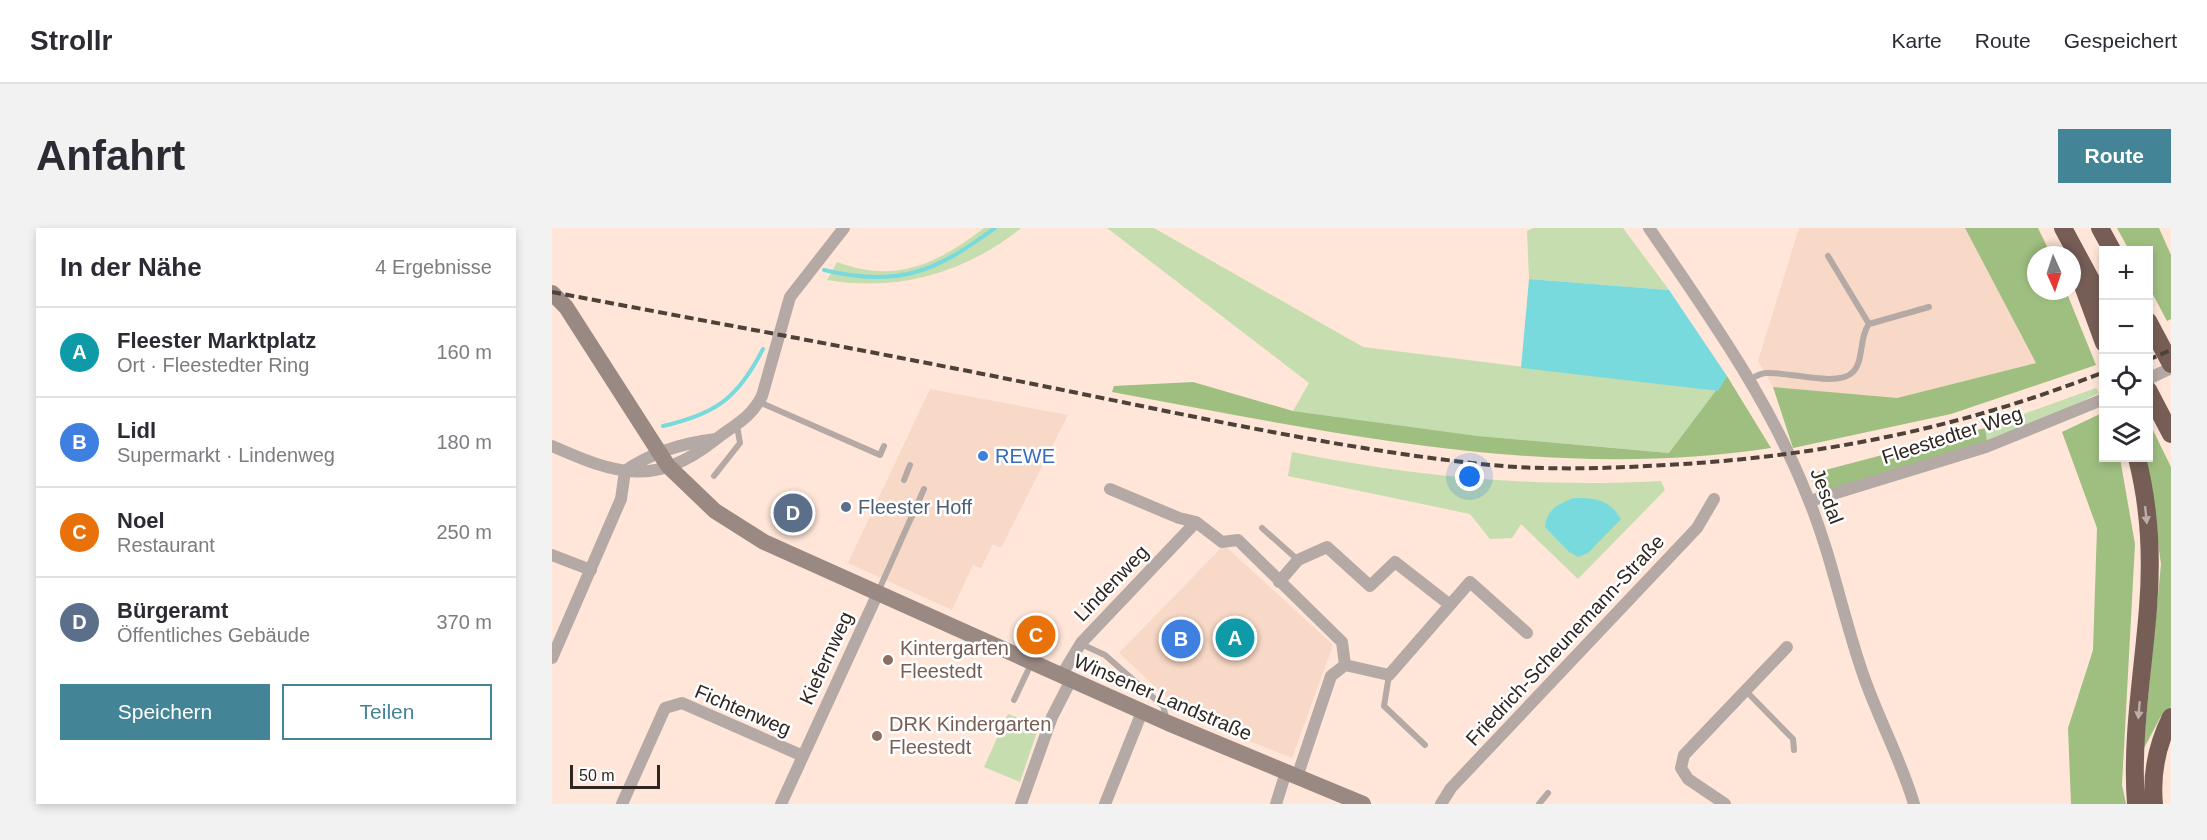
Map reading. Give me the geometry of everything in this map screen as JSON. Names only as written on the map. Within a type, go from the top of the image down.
[{"type":"highway","points":[[2063,228],[2069,246]]},
{"type":"highway","points":[[2063,228],[2088,285],[2099,328]]},
{"type":"highway","points":[[2100,228],[2110,246]]},
{"type":"highway","points":[[2081,272],[2100,300]]},
{"type":"highway","points":[[2153,331],[2171,366]]},
{"type":"highway","points":[[2153,400],[2171,434]]},
{"type":"highway","points":[[2136,804],[2136,732],[2148,605],[2149,566],[2147,519],[2139,462]]},
{"type":"highway","points":[[2154,804],[2157,754],[2171,717]]},
{"type":"street","points":[[552,446],[598,467],[639,474],[663,459],[697,454],[737,426],[759,402],[790,297],[844,228]]},
{"type":"street","name":"Jesdal","points":[[1649,228],[1725,338],[1785,446],[1809,501],[1864,679],[1895,746],[1914,804]]},
{"type":"street","name":"Winsener Landstraße","points":[[552,293],[567,307],[663,459],[702,499],[735,525],[764,542],[1066,678],[1363,804]]},
{"type":"street","points":[[2153,376],[2171,366]]},
{"type":"street","name":"Fleestedter Weg","points":[[1809,501],[1986,447],[2099,401]]},
{"type":"street","points":[[552,658],[621,499],[625,471]]},
{"type":"street","points":[[1110,489],[1179,518],[1196,522],[1222,542],[1238,540],[1342,642],[1345,665]]},
{"type":"street","name":"Friedrich-Scheunemann-Straße","points":[[1441,804],[1451,788],[1697,528],[1714,499]]},
{"type":"street","name":"Lindenweg","points":[[1021,804],[1066,678],[1070,660],[1081,644],[1196,522]]},
{"type":"street","points":[[1279,582],[1298,560],[1327,547],[1370,586],[1395,562],[1450,605]]},
{"type":"street","points":[[552,555],[591,570]]},
{"type":"street","points":[[1345,665],[1389,675],[1470,582],[1527,633]]},
{"type":"street","name":"Kiefernweg","points":[[781,804],[878,593]]},
{"type":"street","points":[[1725,804],[1688,779],[1681,768],[1684,755],[1786,647]]},
{"type":"street","points":[[1276,804],[1292,774],[1331,676],[1345,665]]},
{"type":"street","name":"Fichtenweg","points":[[622,804],[665,708],[682,703],[803,756]]},
{"type":"street","points":[[1105,804],[1139,710]]},
{"type":"lane","points":[[1828,256],[1869,324]]},
{"type":"lane","points":[[1749,380],[1765,373],[1827,379],[1847,376],[1854,372],[1857,365],[1865,331],[1869,324],[1929,307]]},
{"type":"lane","points":[[759,402],[880,455],[884,446]]},
{"type":"lane","points":[[714,476],[740,443],[737,426]]},
{"type":"lane","points":[[904,480],[910,465]]},
{"type":"lane","points":[[878,593],[924,489]]},
{"type":"lane","points":[[1262,528],[1298,560]]},
{"type":"lane","points":[[1081,644],[1105,655],[1163,706],[1168,723]]},
{"type":"lane","points":[[1070,660],[1144,691]]},
{"type":"lane","points":[[1014,700],[1032,662]]},
{"type":"lane","points":[[1389,675],[1384,706],[1425,745]]},
{"type":"lane","points":[[1139,710],[1144,691]]},
{"type":"lane","points":[[1746,691],[1793,739],[1794,750]]},
{"type":"lane","points":[[1539,804],[1548,793]]},
{"type":"shaded area","points":[[1799,228],[1965,228],[2036,363],[1894,399],[1773,387],[1758,361]]},
{"type":"shaded area","points":[[930,389],[1068,415],[1001,548],[993,544],[981,568],[973,565],[952,610],[848,563]]},
{"type":"shaded area","points":[[1224,545],[1333,645],[1292,758],[1188,717],[1119,653]]},
{"type":"green space","points":[[984,228],[1021,228],[1000,244],[977,257],[930,275],[905,281],[880,283],[827,280],[837,262],[878,271],[915,267],[950,252]]},
{"type":"green space","points":[[1107,228],[1154,228],[1363,347],[1718,391],[1670,453],[1478,436],[1293,411],[1309,383]]},
{"type":"green space","points":[[1533,228],[1623,228],[1669,290],[1529,279],[1527,231]]},
{"type":"green space","points":[[1965,228],[2038,228],[2047,246],[2027,246],[2027,300],[2070,300],[2096,365],[1951,414],[1793,448],[1773,387],[1897,398],[2036,363]]},
{"type":"green space","points":[[2117,228],[2159,228],[2171,255],[2171,319],[2167,321],[2153,295],[2153,246],[2127,246]]},
{"type":"green space","points":[[1727,376],[1771,448],[1688,457],[1606,459],[1523,456],[1440,448],[1357,436],[1112,392],[1114,386],[1193,382],[1293,411],[1478,436],[1669,453]]},
{"type":"green space","points":[[2096,388],[2099,393],[2043,421],[1987,441],[1985,428]]},
{"type":"green space","points":[[2099,414],[2099,462],[2121,462],[2135,544],[2122,785],[2126,804],[2071,804],[2068,728],[2093,650],[2097,528],[2062,432]]},
{"type":"green space","points":[[1985,428],[1987,441],[1817,494],[1810,474]]},
{"type":"green space","points":[[2153,430],[2171,467],[2171,707],[2160,718],[2143,750],[2161,564],[2147,462],[2153,462]]},
{"type":"green space","points":[[1292,452],[1384,468],[1476,479],[1568,483],[1661,481],[1665,490],[1578,579],[1521,524],[1512,538],[1490,539],[1470,514],[1288,476]]},
{"type":"green space","points":[[1008,714],[1039,726],[1020,782],[984,767]]},
{"type":"water","points":[[1529,279],[1669,290],[1727,376],[1718,391],[1521,368]]},
{"type":"water","points":[[1574,498],[1601,501],[1612,507],[1621,519],[1588,553],[1578,557],[1568,551],[1545,527],[1548,516],[1554,508]]},
{"type":"waterway","points":[[824,270],[874,277],[915,272],[953,256],[995,228]]},
{"type":"waterway","points":[[663,426],[697,416],[724,401],[744,380],[763,349]]},
{"type":"railway","points":[[552,292],[1316,440],[1426,457],[1522,467],[1606,468],[1765,457],[1822,449],[1936,426],[1992,411],[2099,374]]},
{"type":"railway","points":[[2153,358],[2171,350]]},
{"type":"place","name":"REWE","points":[[983,456]]},
{"type":"place","name":"Fleester Hoff","points":[[846,507]]},
{"type":"place","name":"Bürgeramt","points":[[793,513]]},
{"type":"place","name":"Noel","points":[[1036,635]]},
{"type":"place","name":"Fleester Marktplatz","points":[[1235,638]]},
{"type":"place","name":"Lidl","points":[[1181,639]]},
{"type":"place","name":"Kintergarten Fleestedt","points":[[888,660]]},
{"type":"place","name":"DRK Kindergarten Fleestedt","points":[[877,736]]}]
